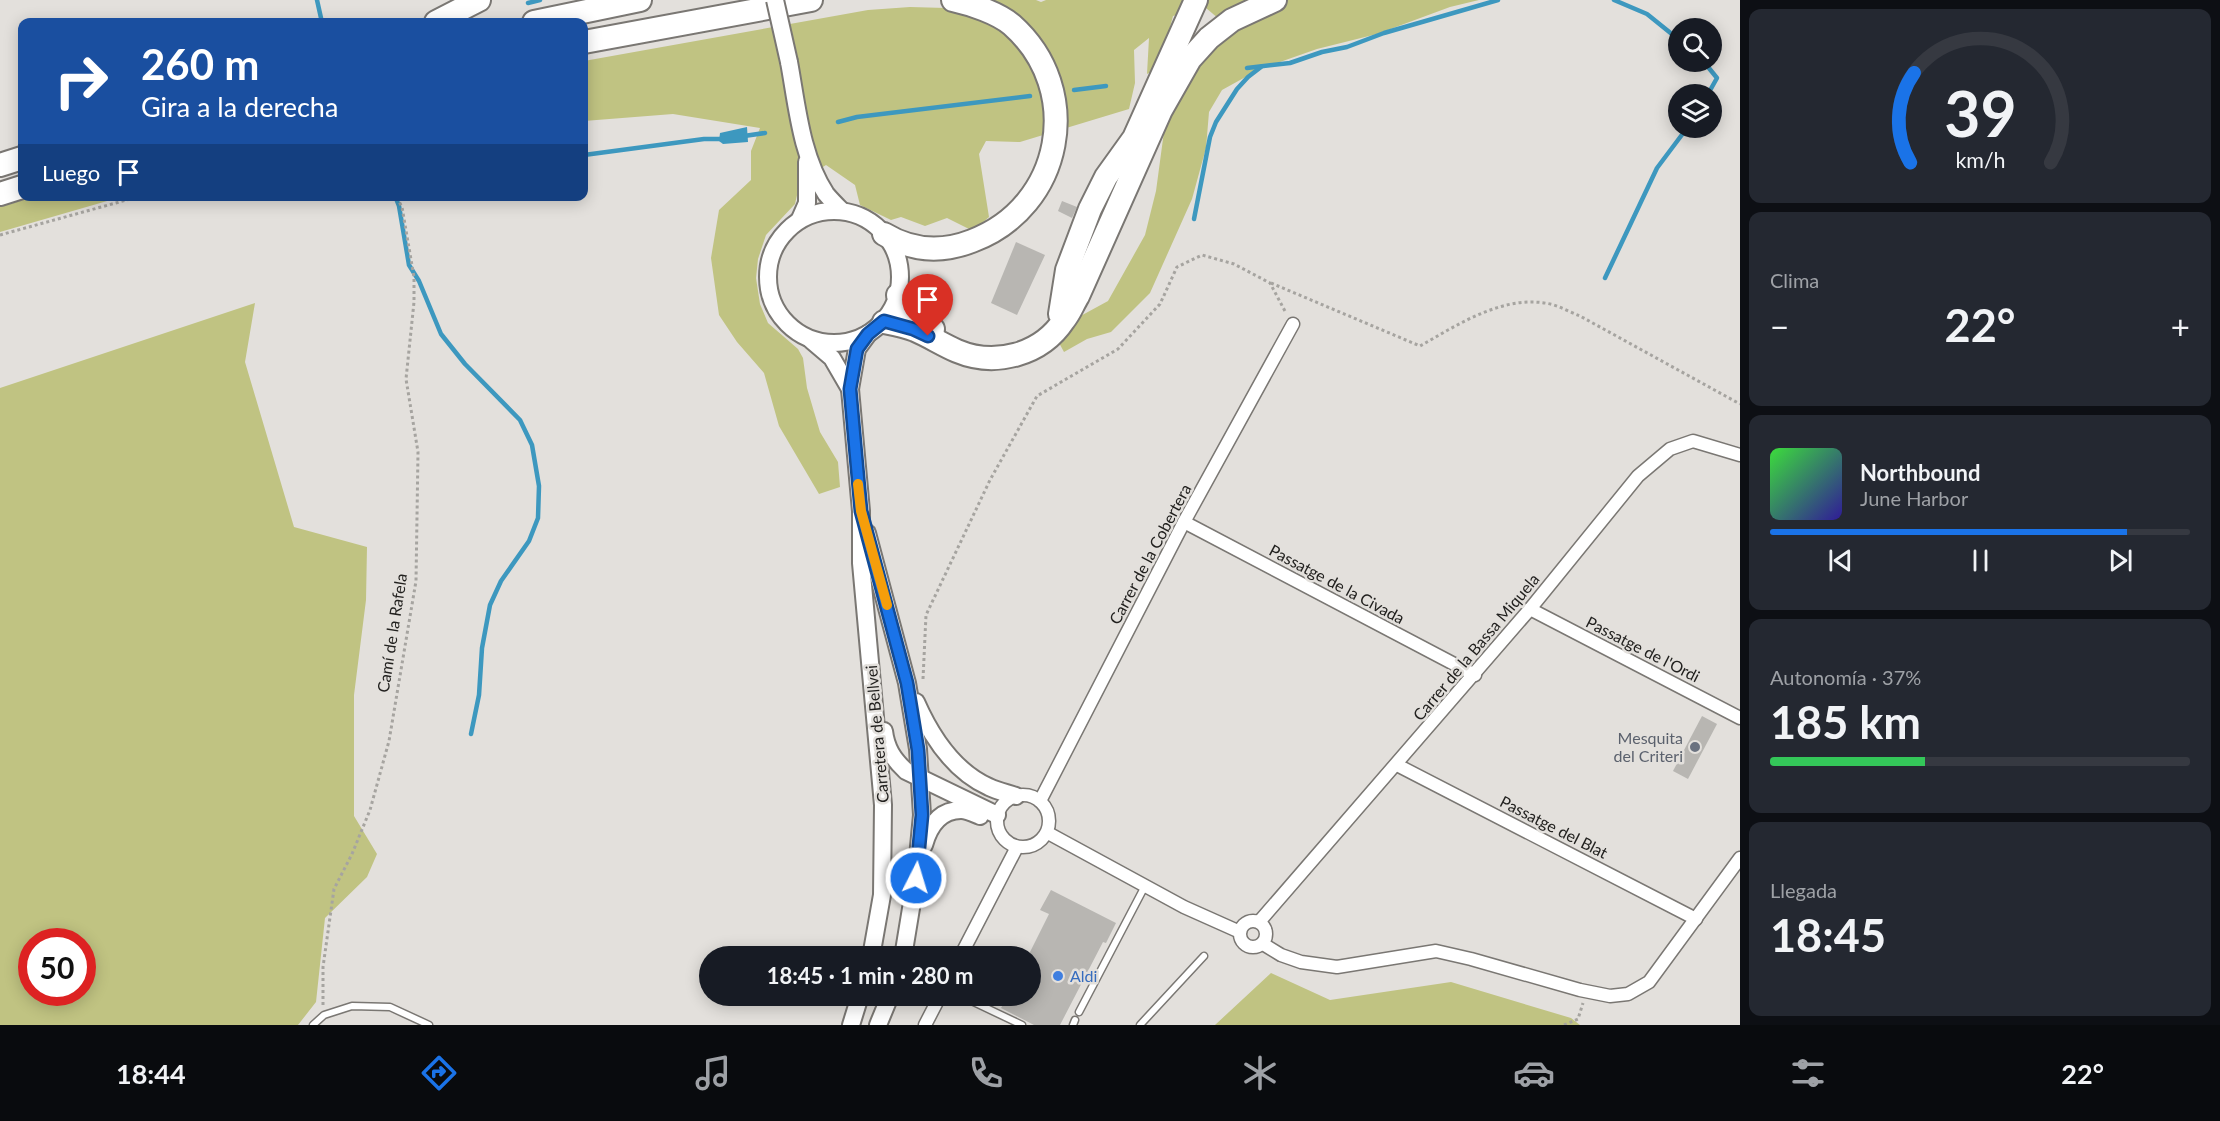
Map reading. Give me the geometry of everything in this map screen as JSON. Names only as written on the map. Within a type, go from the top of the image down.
[{"type":"highway","points":[[444,18],[479,0]]},
{"type":"highway","points":[[553,18],[640,0]]},
{"type":"highway","points":[[588,41],[811,0]]},
{"type":"highway","points":[[884,234],[901,244],[920,249],[944,248],[982,238],[998,229],[1026,205],[1036,190],[1053,152],[1056,127],[1051,85],[1035,53],[1011,24],[973,4],[953,0]]},
{"type":"highway","points":[[898,295],[910,312],[922,323],[973,349],[997,350],[1015,347],[1045,332],[1061,313],[1067,270],[1090,209],[1106,177],[1134,138],[1196,0]]},
{"type":"highway","points":[[876,328],[913,329],[957,351],[973,356],[996,358],[1014,356],[1031,350],[1050,337],[1064,321],[1078,296],[1161,110],[1190,59],[1209,38],[1232,20],[1275,0]]},
{"type":"highway","points":[[0,165],[18,159]]},
{"type":"highway","points":[[0,194],[18,188]]},
{"type":"main road","points":[[776,0],[806,146],[817,176],[827,194],[842,211]]},
{"type":"main road","points":[[800,219],[807,203],[806,146]]},
{"type":"main road","points":[[842,211],[868,220],[884,234],[897,255],[900,274],[898,295],[876,328],[839,344],[811,340],[788,326],[772,304],[767,269],[777,241],[788,228],[800,219],[822,212],[842,211]]},
{"type":"main road","name":"Carretera de Bellvei","points":[[873,946],[882,895],[883,805],[861,563],[861,511],[850,389],[857,349],[876,328]]},
{"type":"main road","name":"Carretera de Bellvei","points":[[811,340],[832,358],[850,389]]},
{"type":"main road","name":"Carretera de Bellvei","points":[[861,511],[915,685],[922,815],[916,878],[905,946]]},
{"type":"main road","points":[[870,651],[880,678],[885,738],[894,760],[906,771],[997,821]]},
{"type":"main road","points":[[915,685],[925,723],[941,748],[963,770],[987,786],[1016,796]]},
{"type":"main road","points":[[916,878],[929,828],[942,816],[962,810],[997,821]]},
{"type":"main road","points":[[851,1025],[857,1006]]},
{"type":"main road","points":[[878,1025],[886,1006]]},
{"type":"street","name":"Carrer de la Cobertera","points":[[1041,801],[1184,522],[1293,324]]},
{"type":"street","name":"Carrer de la Bassa Miquela","points":[[1259,922],[1474,675],[1638,476],[1670,450],[1693,441],[1740,455]]},
{"type":"street","name":"Passatge de la Civada","points":[[1184,522],[1474,675]]},
{"type":"street","name":"Passatge de l'Ordi","points":[[1530,609],[1740,718]]},
{"type":"street","name":"Passatge del Blat","points":[[1397,765],[1696,919]]},
{"type":"street","points":[[1016,796],[1033,797],[1041,801],[1047,809],[1049,818],[1048,833],[1028,848],[1017,847],[1006,842],[997,821],[1001,807],[1008,799],[1016,796]]},
{"type":"street","points":[[1048,833],[1184,907],[1240,932]]},
{"type":"street","points":[[966,946],[1017,847]]},
{"type":"street","points":[[1263,944],[1281,955],[1302,962],[1337,967],[1436,951],[1587,991],[1610,996],[1628,994],[1649,982],[1740,858]]},
{"type":"street","points":[[1247,922],[1259,922],[1266,932],[1263,944],[1254,948],[1245,946],[1241,941],[1240,932],[1247,922]]},
{"type":"street","points":[[924,1025],[934,1006]]},
{"type":"lane","points":[[1079,1012],[1145,886]]},
{"type":"lane","points":[[1140,1025],[1204,956]]},
{"type":"lane","points":[[313,1025],[324,1015],[352,1006],[394,1008],[429,1025]]},
{"type":"lane","points":[[983,1006],[1022,1025]]},
{"type":"path","points":[[0,235],[123,201]]},
{"type":"path","name":"Camí de la Rafela","points":[[324,1015],[323,967],[334,890],[370,810],[389,741],[416,581],[418,452],[406,379],[414,302],[414,277],[402,207],[399,201]]},
{"type":"path","points":[[915,685],[926,615],[990,480],[1038,396],[1118,349],[1160,304],[1177,267],[1202,255],[1233,264],[1270,283],[1420,346],[1478,314],[1527,302],[1554,305],[1580,316],[1740,404]]},
{"type":"path","points":[[1270,283],[1293,324]]},
{"type":"path","points":[[1564,1025],[1578,1019],[1587,991]]},
{"type":"green space","points":[[987,0],[1036,0],[1041,2],[1046,0],[1479,0],[1450,7],[1377,34],[1317,49],[1260,69],[1222,90],[1209,112],[1206,148],[1192,199],[1150,293],[1111,332],[1087,339],[1064,352],[1058,341],[1075,319],[1108,301],[1145,235],[1156,191],[1165,124],[1219,19],[1206,8],[1173,16],[1159,68],[1147,74],[1149,38],[1134,50],[1135,83],[1129,109],[1020,142],[986,141],[979,154],[989,217],[973,231],[947,218],[925,226],[901,217],[891,220],[860,205],[855,185],[826,165],[800,182],[795,204],[766,235],[758,259],[756,278],[760,304],[768,323],[798,349],[803,358],[807,388],[820,432],[838,462],[840,487],[819,494],[779,426],[764,373],[737,342],[719,315],[711,258],[719,210],[751,180],[751,151],[760,128],[673,114],[588,121],[588,60],[868,10],[910,7],[946,8]]},
{"type":"green space","points":[[20,201],[107,201],[0,232],[0,207]]},
{"type":"green space","points":[[255,303],[245,362],[294,527],[367,547],[366,600],[354,695],[354,816],[377,854],[367,877],[325,918],[316,1002],[298,1025],[0,1025],[0,388]]},
{"type":"green space","points":[[1271,973],[1330,1000],[1451,982],[1571,1018],[1580,1025],[1215,1025]]},
{"type":"water","points":[[747,127],[748,142],[723,144],[719,141],[720,133]]},
{"type":"building","points":[[1062,201],[1077,207],[1072,218],[1058,211]]},
{"type":"building","points":[[1016,242],[1045,255],[1017,315],[991,303]]},
{"type":"building","name":"Mesquita del Criteri","points":[[1702,716],[1717,724],[1688,779],[1673,771]]},
{"type":"building","name":"Aldi","points":[[1051,890],[1116,923],[1106,943],[1103,942],[1060,1025],[1034,1025],[1001,1008],[1002,1006],[1041,1006],[1041,946],[1033,946],[1049,914],[1040,910]]},
{"type":"waterway","name":"Camí de la Rafela","points":[[317,0],[321,18]]},
{"type":"waterway","points":[[528,3],[540,0]]},
{"type":"waterway","points":[[1247,68],[1290,63],[1498,0]]},
{"type":"waterway","points":[[1614,0],[1647,14],[1668,31]]},
{"type":"waterway","points":[[1194,219],[1210,137],[1216,122],[1237,89],[1261,67]]},
{"type":"waterway","points":[[1712,72],[1717,78],[1714,84]]},
{"type":"waterway","points":[[1074,90],[1106,86]]},
{"type":"waterway","points":[[838,122],[857,117],[1030,96]]},
{"type":"waterway","points":[[744,136],[765,133]]},
{"type":"waterway","points":[[1605,278],[1657,168],[1680,138]]},
{"type":"waterway","points":[[588,154],[704,139],[724,139]]},
{"type":"waterway","points":[[397,201],[409,265],[419,281],[441,334],[465,364],[520,420],[532,445],[539,486],[538,518],[529,541],[501,581],[490,605],[482,648],[479,695],[471,734]]},
{"type":"slow traffic","points":[[858,484],[861,511],[887,605]]},
{"type":"place","name":"Mesquita del Criteri","points":[[1695,747]]},
{"type":"place","name":"Aldi","points":[[1058,976]]},
{"type":"route","points":[[916,878],[922,815],[918,750],[907,683],[861,511],[850,389],[857,349],[868,334],[884,321],[928,336]]}]
